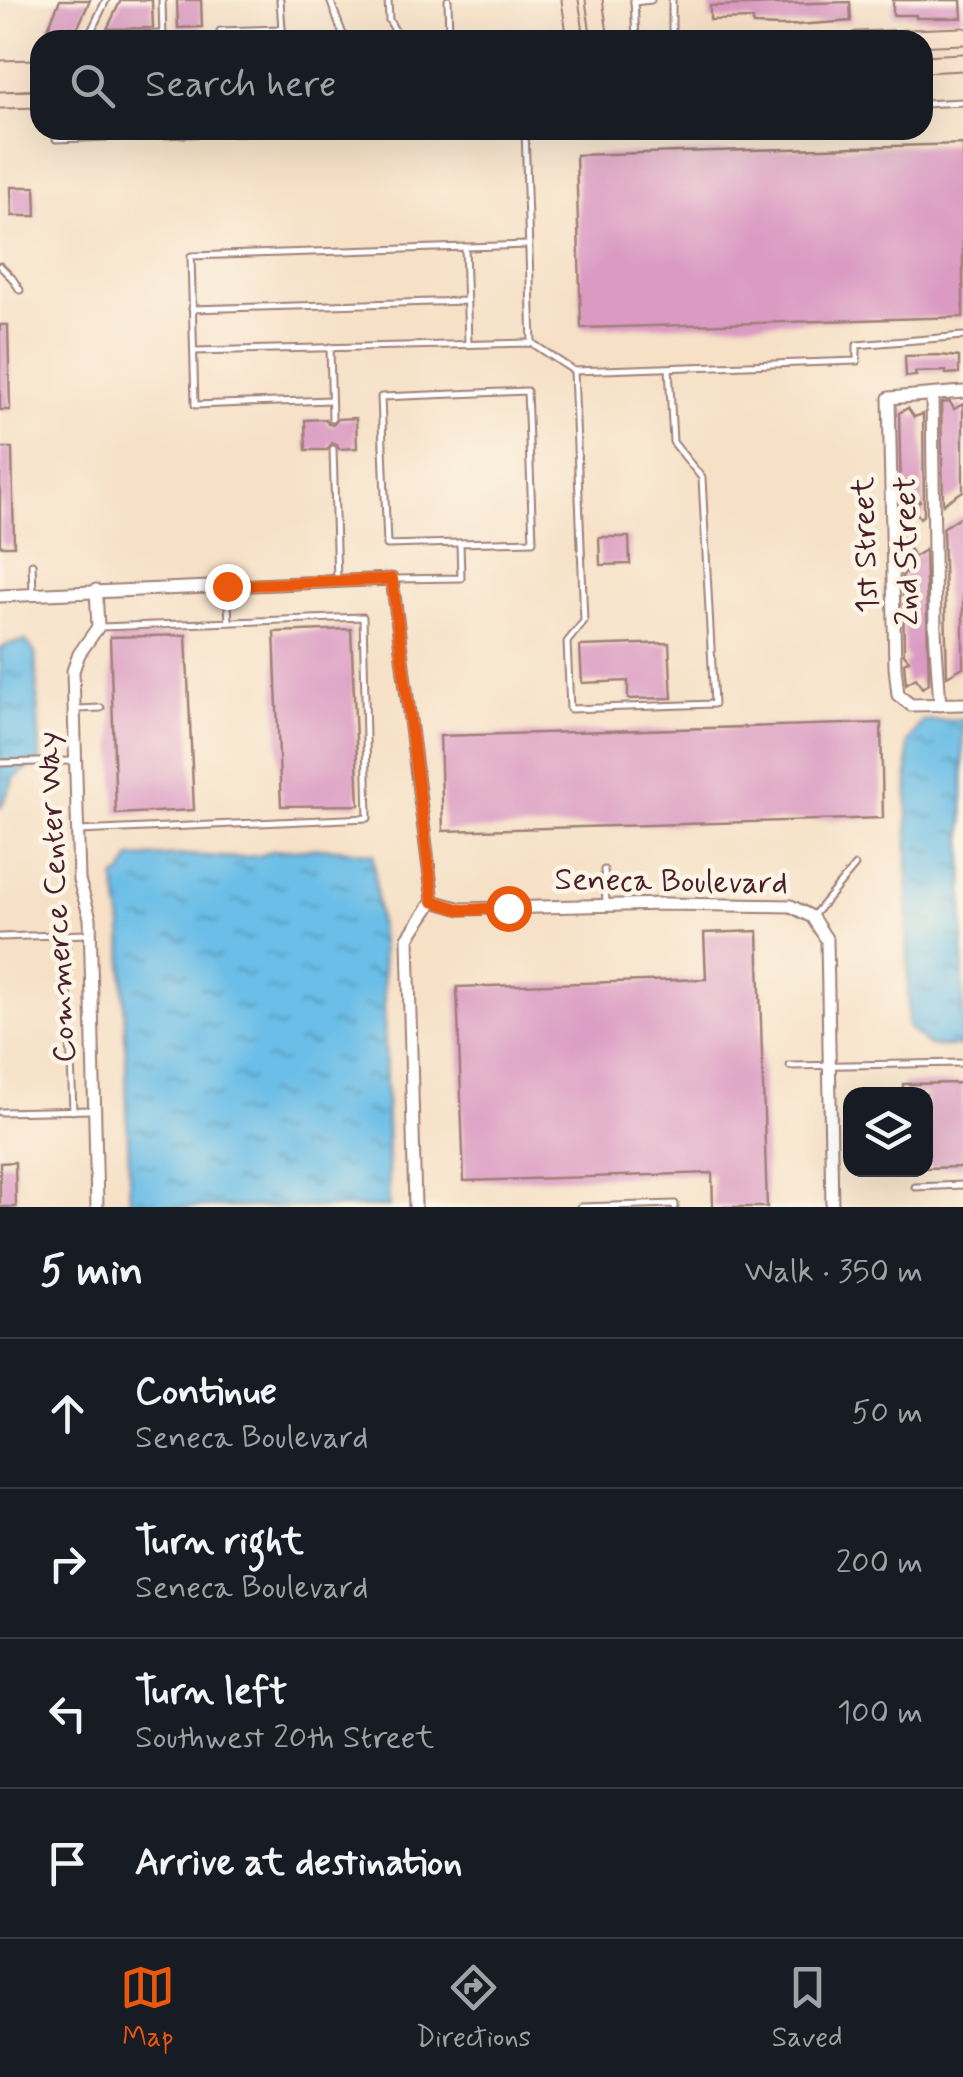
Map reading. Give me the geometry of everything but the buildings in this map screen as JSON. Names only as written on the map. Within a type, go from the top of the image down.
[{"type":"main road","points":[[570,0],[574,30]]},
{"type":"main road","points":[[594,0],[598,30]]},
{"type":"main road","points":[[933,37],[963,36]]},
{"type":"main road","points":[[933,64],[963,62]]},
{"type":"main road","points":[[0,69],[30,68]]},
{"type":"main road","points":[[0,82],[30,81]]},
{"type":"main road","points":[[0,100],[30,99]]},
{"type":"street","name":"1st Street","points":[[963,392],[888,398],[898,695],[910,706],[963,704]]},
{"type":"street","name":"2nd Street","points":[[932,396],[935,631],[940,705]]},
{"type":"street","points":[[0,596],[392,579],[433,901],[408,938],[415,1207]]},
{"type":"street","points":[[96,590],[98,627]]},
{"type":"street","name":"Commerce Center Way","points":[[97,1207],[90,918],[79,880],[74,671],[79,654],[98,627]]},
{"type":"street","name":"Seneca Boulevard","points":[[433,901],[461,910],[606,905],[791,906],[812,917]]},
{"type":"street","points":[[812,917],[826,940],[832,1207]]},
{"type":"lane","points":[[91,30],[106,0]]},
{"type":"lane","points":[[162,0],[163,30]]},
{"type":"lane","points":[[251,30],[282,29],[280,0]]},
{"type":"lane","points":[[330,0],[341,30]]},
{"type":"lane","points":[[388,0],[394,30]]},
{"type":"lane","points":[[448,0],[449,30]]},
{"type":"lane","points":[[635,30],[634,1],[651,0]]},
{"type":"lane","points":[[672,0],[672,30]]},
{"type":"lane","points":[[933,104],[963,102]]},
{"type":"lane","points":[[525,140],[532,343]]},
{"type":"lane","points":[[331,400],[195,405],[191,256],[528,245]]},
{"type":"lane","points":[[465,247],[468,344]]},
{"type":"lane","points":[[0,266],[20,290]]},
{"type":"lane","points":[[192,309],[466,301]]},
{"type":"lane","points":[[194,350],[532,343],[574,372],[857,361],[857,345],[963,336]]},
{"type":"lane","points":[[330,348],[332,419]]},
{"type":"lane","points":[[574,372],[584,621],[567,642],[570,709],[714,704],[702,478],[673,442],[670,368]]},
{"type":"lane","points":[[527,392],[532,541],[460,543],[388,546],[381,398],[527,392]]},
{"type":"lane","points":[[333,450],[337,581]]},
{"type":"lane","points":[[392,579],[461,578],[460,543]]},
{"type":"lane","points":[[32,564],[33,593]]},
{"type":"lane","points":[[227,586],[229,622]]},
{"type":"lane","points":[[79,831],[368,818],[363,617],[98,627]]},
{"type":"lane","points":[[75,710],[101,708]]},
{"type":"lane","points":[[0,763],[76,761]]},
{"type":"lane","points":[[812,917],[855,866]]},
{"type":"lane","points":[[604,870],[606,905]]},
{"type":"lane","points":[[66,934],[74,1111]]},
{"type":"lane","points":[[0,936],[90,934]]},
{"type":"lane","points":[[790,1066],[963,1063]]},
{"type":"lane","points":[[0,1112],[95,1110]]},
{"type":"lane","points":[[915,1187],[963,1186]]},
{"type":"lane","points":[[580,1207],[675,1207]]},
{"type":"water","points":[[26,641],[35,653],[40,760],[15,777],[0,809],[0,649]]},
{"type":"water","points":[[963,720],[963,1046],[929,1046],[908,1027],[908,743],[922,721]]},
{"type":"water","points":[[328,848],[373,854],[383,968],[389,1207],[130,1207],[122,925],[115,878],[131,858],[237,858],[272,851]]},
{"type":"route","points":[[227,586],[392,579],[433,901],[461,910],[508,908]]}]
